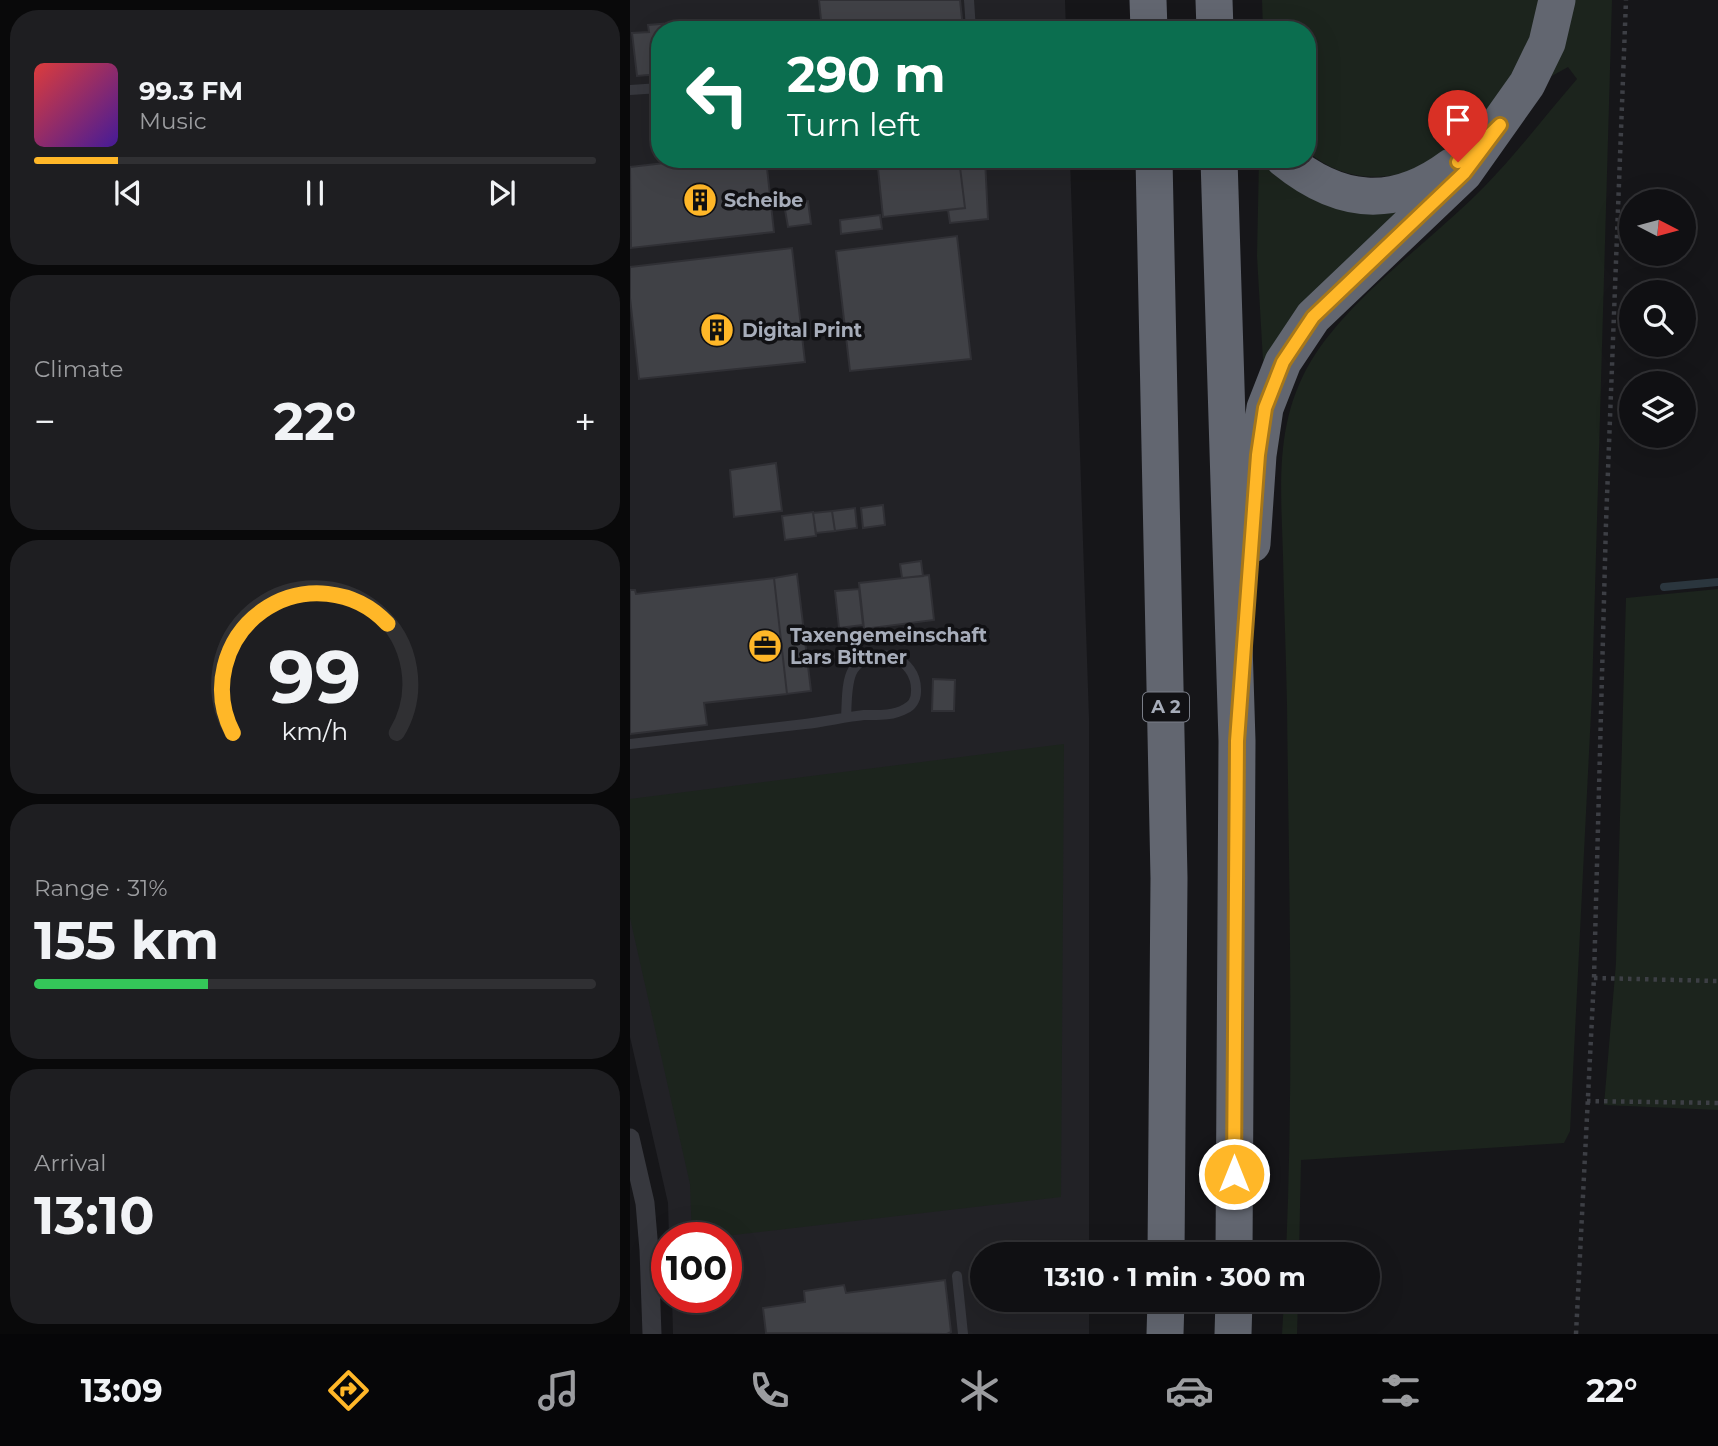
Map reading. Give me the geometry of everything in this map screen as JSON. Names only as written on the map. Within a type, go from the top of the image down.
[{"type":"highway","points":[[1148,0],[1149,21]]},
{"type":"highway","points":[[1214,0],[1215,21]]},
{"type":"highway","points":[[1237,741],[1258,455],[1265,408],[1283,362],[1313,317],[1464,173],[1527,84],[1547,43],[1557,0]]},
{"type":"highway","points":[[1295,168],[1331,189],[1349,195],[1369,197],[1402,193],[1443,173],[1473,151],[1500,125]]},
{"type":"highway","name":"A 2","points":[[1154,168],[1169,878],[1166,1242]]},
{"type":"highway","points":[[1219,168],[1237,741],[1234,1242]]},
{"type":"highway","points":[[1165,1334],[1166,1312]]},
{"type":"highway","points":[[1233,1334],[1234,1312]]},
{"type":"street","points":[[630,1138],[645,1203],[640,1250],[652,1334]]},
{"type":"lane","points":[[969,0],[970,21]]},
{"type":"lane","points":[[630,90],[651,89]]},
{"type":"lane","points":[[630,744],[896,713],[908,708],[916,698],[917,681],[909,666],[897,657],[864,659],[852,672],[846,717]]},
{"type":"lane","points":[[957,1276],[963,1334]]},
{"type":"path","points":[[1576,1334],[1594,978],[1606,523],[1626,0]]},
{"type":"path","points":[[1594,978],[1718,981]]},
{"type":"path","points":[[1587,1101],[1718,1103]]},
{"type":"shaded area","points":[[630,0],[1065,0],[1066,21],[651,21],[651,168],[1070,168],[1089,718],[1089,1242],[970,1242],[970,1312],[1089,1312],[1089,1334],[673,1334],[672,1313],[742,1313],[742,1222],[669,1222],[668,1203],[630,1037]]},
{"type":"shaded area","points":[[1262,0],[1612,0],[1592,693],[1570,1131],[1564,1143],[1301,1160],[1299,1242],[1286,1242],[1290,980],[1287,705],[1281,505],[1285,432],[1299,384],[1327,337],[1392,270],[1484,187],[1577,79],[1568,67],[1517,94],[1483,116],[1454,146],[1419,167],[1381,177],[1342,172],[1316,157],[1316,21],[1263,21]]},
{"type":"shaded area","points":[[1259,168],[1301,168],[1427,195],[1305,308],[1263,361],[1257,256]]},
{"type":"shaded area","points":[[1718,589],[1718,1110],[1604,1105],[1616,963],[1626,598]]},
{"type":"shaded area","points":[[1064,744],[1061,1197],[742,1234],[742,1222],[691,1222],[690,1184],[630,918],[630,799]]},
{"type":"shaded area","points":[[1283,1312],[1298,1312],[1297,1334],[1282,1334]]},
{"type":"building","points":[[819,0],[960,0],[962,21],[821,21]]},
{"type":"building","points":[[648,25],[651,25],[651,75],[637,76],[632,33],[649,32]]},
{"type":"building","name":"Scheibe","points":[[651,165],[651,168],[767,168],[774,232],[631,248],[630,167]]},
{"type":"building","points":[[878,168],[960,168],[965,208],[883,217]]},
{"type":"building","points":[[960,168],[985,168],[988,219],[950,223],[948,210],[965,208]]},
{"type":"building","points":[[808,201],[811,224],[788,227],[784,204]]},
{"type":"building","points":[[880,215],[882,229],[841,234],[840,220]]},
{"type":"building","points":[[957,236],[971,359],[850,371],[836,251]]},
{"type":"building","name":"Digital Print","points":[[792,248],[805,362],[639,379],[630,298],[630,267]]},
{"type":"building","points":[[776,463],[782,511],[734,517],[730,470]]},
{"type":"building","points":[[883,505],[885,525],[863,528],[861,508]]},
{"type":"building","points":[[855,508],[857,528],[835,531],[832,511]]},
{"type":"building","points":[[832,511],[835,531],[816,533],[813,513]]},
{"type":"building","points":[[813,512],[816,536],[785,540],[782,516]]},
{"type":"building","points":[[921,561],[923,576],[902,578],[900,564]]},
{"type":"building","points":[[797,574],[811,691],[787,694],[774,578]]},
{"type":"building","points":[[929,575],[934,620],[864,629],[859,583]]},
{"type":"building","points":[[774,578],[787,694],[704,703],[707,725],[630,734],[630,590],[635,590],[636,594]]},
{"type":"building","points":[[859,589],[863,625],[839,628],[835,591]]},
{"type":"building","points":[[933,679],[955,680],[954,711],[932,711]]},
{"type":"building","points":[[945,1280],[951,1332],[947,1334],[766,1333],[763,1308],[805,1302],[804,1291],[844,1285],[846,1293]]},
{"type":"waterway","points":[[1664,587],[1718,582]]},
{"type":"place","name":"Scheibe","points":[[700,200]]},
{"type":"place","name":"Digital Print","points":[[717,330]]},
{"type":"place","name":"Taxengemeinschaft Lars Bittner","points":[[765,646]]},
{"type":"route","points":[[1234,1174],[1237,741],[1258,455],[1265,408],[1283,362],[1313,317],[1464,173],[1500,125],[1458,162]]}]
